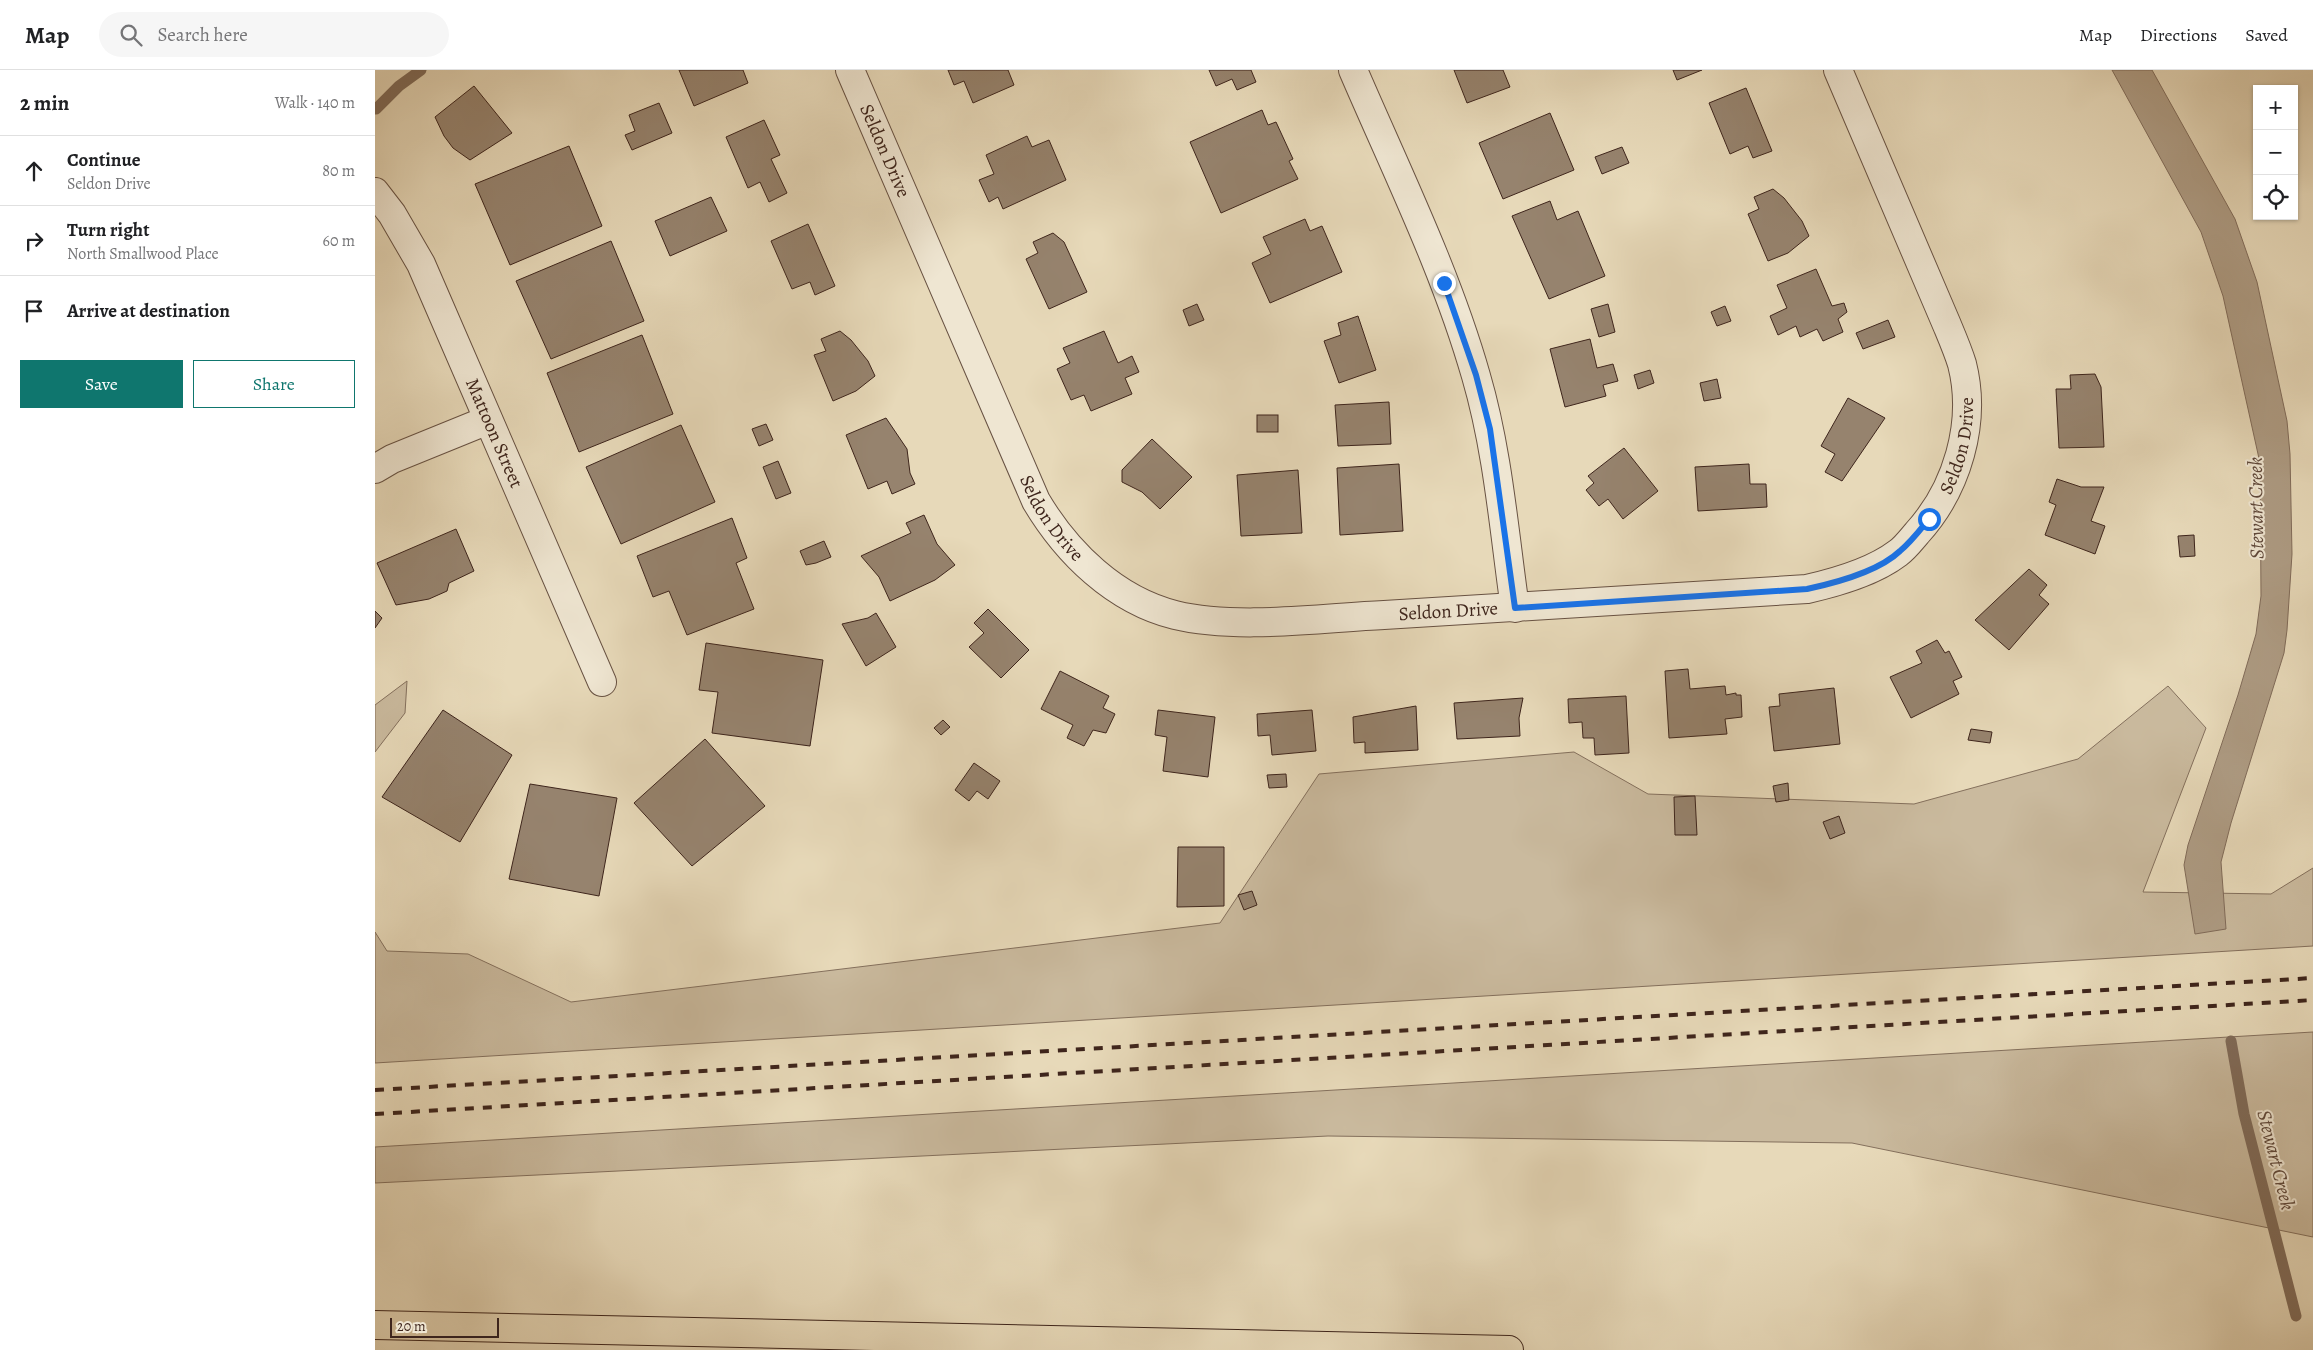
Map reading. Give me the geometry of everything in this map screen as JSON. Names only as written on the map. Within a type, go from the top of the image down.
[{"type":"highway","points":[[375,1325],[1509,1350]]},
{"type":"street","name":"Seldon Drive","points":[[850,70],[1036,501],[1048,521],[1079,558],[1109,584],[1149,606],[1175,615],[1227,623],[1515,608],[1807,589],[1831,584],[1876,566],[1899,552],[1929,519],[1951,481],[1964,439],[1967,406],[1962,365],[1947,325],[1837,70]]},
{"type":"street","points":[[1353,70],[1444,283],[1476,375],[1490,429],[1515,608]]},
{"type":"street","name":"Mattoon Street","points":[[375,192],[392,214],[421,264],[602,682]]},
{"type":"street","points":[[375,469],[392,459],[487,420]]},
{"type":"shaded area","points":[[2112,70],[2152,70],[2235,219],[2257,282],[2287,421],[2290,454],[2292,554],[2284,653],[2231,823],[2221,862],[2226,929],[2195,934],[2184,865],[2188,845],[2238,695],[2256,634],[2261,596],[2260,463],[2223,296],[2201,232]]},
{"type":"shaded area","points":[[407,681],[405,713],[375,752],[375,705]]},
{"type":"shaded area","points":[[2168,686],[2206,728],[2143,892],[2271,894],[2313,868],[2313,946],[375,1063],[375,932],[387,951],[468,954],[571,1002],[1220,923],[1319,774],[1574,752],[1648,794],[1914,804],[2078,759]]},
{"type":"shaded area","points":[[2313,1032],[2313,1237],[1852,1143],[1328,1136],[375,1183],[375,1147]]},
{"type":"building","points":[[679,70],[743,70],[748,83],[694,106]]},
{"type":"building","points":[[948,70],[1008,70],[1014,85],[973,103],[964,81],[954,85]]},
{"type":"building","points":[[1209,70],[1251,70],[1256,82],[1237,90],[1232,79],[1216,86]]},
{"type":"building","points":[[1454,70],[1503,70],[1510,87],[1467,103]]},
{"type":"building","points":[[1673,70],[1702,70],[1677,80]]},
{"type":"building","points":[[474,86],[512,133],[470,160],[453,148],[444,136],[435,117]]},
{"type":"building","points":[[1746,88],[1772,151],[1753,158],[1748,146],[1730,154],[1709,103]]},
{"type":"building","points":[[659,103],[672,133],[632,150],[625,135],[635,131],[629,115]]},
{"type":"building","points":[[1262,110],[1268,125],[1276,122],[1293,159],[1289,161],[1298,179],[1221,213],[1190,142]]},
{"type":"building","points":[[1550,113],[1574,170],[1503,199],[1479,143]]},
{"type":"building","points":[[764,120],[780,155],[771,159],[787,193],[769,202],[760,182],[748,188],[726,137]]},
{"type":"building","points":[[1027,136],[1032,147],[1049,140],[1066,180],[1003,209],[998,197],[989,202],[979,180],[994,174],[986,155]]},
{"type":"building","points":[[569,146],[602,226],[510,265],[475,184]]},
{"type":"building","points":[[1622,147],[1629,163],[1602,174],[1595,157]]},
{"type":"building","points":[[1773,189],[1784,198],[1802,221],[1809,236],[1788,253],[1768,261],[1748,214],[1759,209],[1754,197]]},
{"type":"building","points":[[711,197],[727,231],[670,256],[655,221]]},
{"type":"building","points":[[1550,201],[1557,220],[1578,211],[1605,276],[1549,299],[1512,216]]},
{"type":"building","points":[[1305,219],[1310,231],[1322,226],[1342,272],[1270,303],[1252,263],[1271,254],[1263,237]]},
{"type":"building","points":[[808,224],[835,286],[815,295],[810,282],[792,289],[771,241]]},
{"type":"building","points":[[1053,233],[1064,242],[1087,292],[1049,309],[1026,259],[1038,253],[1033,242]]},
{"type":"building","points":[[611,241],[644,321],[551,359],[516,281]]},
{"type":"building","points":[[1816,269],[1832,306],[1844,303],[1847,312],[1838,319],[1843,332],[1823,341],[1817,329],[1800,337],[1796,326],[1778,335],[1770,316],[1787,308],[1777,285]]},
{"type":"building","points":[[1197,304],[1204,320],[1189,326],[1183,310]]},
{"type":"building","points":[[1608,304],[1615,332],[1599,337],[1591,309]]},
{"type":"building","points":[[1725,306],[1731,321],[1717,326],[1711,312]]},
{"type":"building","points":[[1358,316],[1376,370],[1339,383],[1324,341],[1341,335],[1338,323]]},
{"type":"building","points":[[1888,320],[1895,337],[1863,349],[1856,333]]},
{"type":"building","points":[[840,331],[851,340],[868,361],[875,376],[856,391],[833,401],[814,355],[826,351],[821,339]]},
{"type":"building","points":[[1104,331],[1118,363],[1132,356],[1139,372],[1125,378],[1132,394],[1091,411],[1084,395],[1071,400],[1057,369],[1070,363],[1063,348]]},
{"type":"building","points":[[642,335],[673,414],[579,452],[547,373]]},
{"type":"building","points":[[1590,339],[1597,368],[1613,364],[1618,381],[1603,385],[1606,396],[1565,407],[1550,349]]},
{"type":"building","points":[[1650,370],[1654,383],[1638,389],[1634,375]]},
{"type":"building","points":[[2095,374],[2101,387],[2104,447],[2059,448],[2056,389],[2071,389],[2070,375]]},
{"type":"building","points":[[1717,379],[1721,398],[1704,401],[1700,383]]},
{"type":"building","points":[[1848,398],[1885,418],[1842,481],[1825,472],[1835,454],[1821,446]]},
{"type":"building","points":[[1389,402],[1391,444],[1338,446],[1335,405]]},
{"type":"building","points":[[1257,415],[1278,415],[1278,432],[1257,432]]},
{"type":"building","points":[[886,418],[907,449],[910,473],[915,484],[892,494],[887,481],[868,489],[846,435]]},
{"type":"building","points":[[766,424],[773,440],[759,446],[752,429]]},
{"type":"building","points":[[681,425],[715,502],[621,544],[586,467]]},
{"type":"building","points":[[1152,439],[1192,477],[1160,509],[1142,492],[1122,482],[1122,470]]},
{"type":"building","points":[[1624,448],[1658,491],[1623,519],[1608,499],[1599,506],[1586,490],[1594,483],[1588,476]]},
{"type":"building","points":[[778,461],[791,493],[776,499],[763,467]]},
{"type":"building","points":[[1399,464],[1403,531],[1340,535],[1337,468]]},
{"type":"building","points":[[1749,464],[1750,484],[1766,484],[1767,507],[1698,511],[1695,467]]},
{"type":"building","points":[[1298,470],[1302,533],[1241,536],[1237,475]]},
{"type":"building","points":[[2057,479],[2081,487],[2104,487],[2091,521],[2105,526],[2095,554],[2045,535],[2056,505],[2049,502]]},
{"type":"building","points":[[924,515],[937,544],[955,565],[935,580],[890,601],[879,577],[861,556],[911,533],[906,523]]},
{"type":"building","points":[[732,518],[747,558],[736,563],[754,609],[687,635],[669,591],[653,597],[637,556]]},
{"type":"building","points":[[456,529],[474,571],[449,583],[447,591],[429,599],[396,605],[377,563]]},
{"type":"building","points":[[2194,535],[2195,556],[2180,557],[2178,536]]},
{"type":"building","points":[[824,541],[831,557],[806,565],[800,551]]},
{"type":"building","points":[[2029,569],[2047,585],[2039,595],[2049,604],[2009,650],[1975,620]]},
{"type":"building","points":[[988,609],[1029,650],[1001,678],[969,647],[984,633],[974,623]]},
{"type":"building","points":[[375,611],[382,618],[375,628]]},
{"type":"building","points":[[876,613],[896,647],[866,666],[842,624],[868,618]]},
{"type":"building","points":[[1937,640],[1945,653],[1949,651],[1962,677],[1953,681],[1959,694],[1911,718],[1890,677],[1922,663],[1916,651]]},
{"type":"building","points":[[706,643],[823,660],[810,746],[712,733],[718,692],[699,690]]},
{"type":"building","points":[[1688,669],[1690,689],[1725,686],[1726,695],[1736,693],[1736,695],[1741,695],[1742,717],[1725,719],[1727,734],[1669,738],[1665,671]]},
{"type":"building","points":[[1060,671],[1109,696],[1103,708],[1115,714],[1106,733],[1093,730],[1084,746],[1067,738],[1073,725],[1041,709]]},
{"type":"building","points":[[1834,688],[1840,744],[1774,751],[1769,707],[1780,706],[1779,694]]},
{"type":"building","points":[[1626,696],[1629,753],[1595,755],[1594,738],[1583,738],[1582,722],[1569,723],[1568,699]]},
{"type":"building","points":[[1523,698],[1519,718],[1520,736],[1457,739],[1454,703]]},
{"type":"building","points":[[1416,706],[1418,750],[1365,753],[1365,742],[1354,743],[1353,717]]},
{"type":"building","points":[[443,710],[512,755],[460,842],[382,797]]},
{"type":"building","points":[[1158,710],[1215,717],[1208,777],[1163,771],[1167,737],[1155,735]]},
{"type":"building","points":[[1312,710],[1316,751],[1272,755],[1270,735],[1258,736],[1257,714]]},
{"type":"building","points":[[943,720],[950,727],[941,735],[934,728]]},
{"type":"building","points":[[1971,729],[1992,732],[1990,743],[1968,740]]},
{"type":"building","points":[[705,739],[765,806],[692,866],[634,803]]},
{"type":"building","points":[[974,763],[1000,781],[988,799],[977,791],[969,801],[955,790]]},
{"type":"building","points":[[1286,774],[1287,787],[1269,788],[1267,775]]},
{"type":"building","points":[[1788,783],[1789,800],[1776,802],[1773,786]]},
{"type":"building","points":[[530,784],[617,798],[599,896],[509,879]]},
{"type":"building","points":[[1695,796],[1697,835],[1675,835],[1674,797]]},
{"type":"building","points":[[1839,816],[1845,833],[1830,839],[1823,822]]},
{"type":"building","points":[[1178,847],[1224,847],[1224,906],[1177,907]]},
{"type":"building","points":[[1252,891],[1257,905],[1244,910],[1238,895]]},
{"type":"waterway","points":[[376,109],[399,86],[421,70]]},
{"type":"waterway","name":"Stewart Creek","points":[[2231,1041],[2244,1114],[2296,1316]]},
{"type":"railway","points":[[375,1090],[2313,978]]},
{"type":"railway","points":[[375,1114],[2313,1000]]},
{"type":"route","points":[[1444,283],[1476,375],[1490,429],[1515,608],[1807,589],[1831,584],[1876,566],[1899,552],[1929,519]]}]
